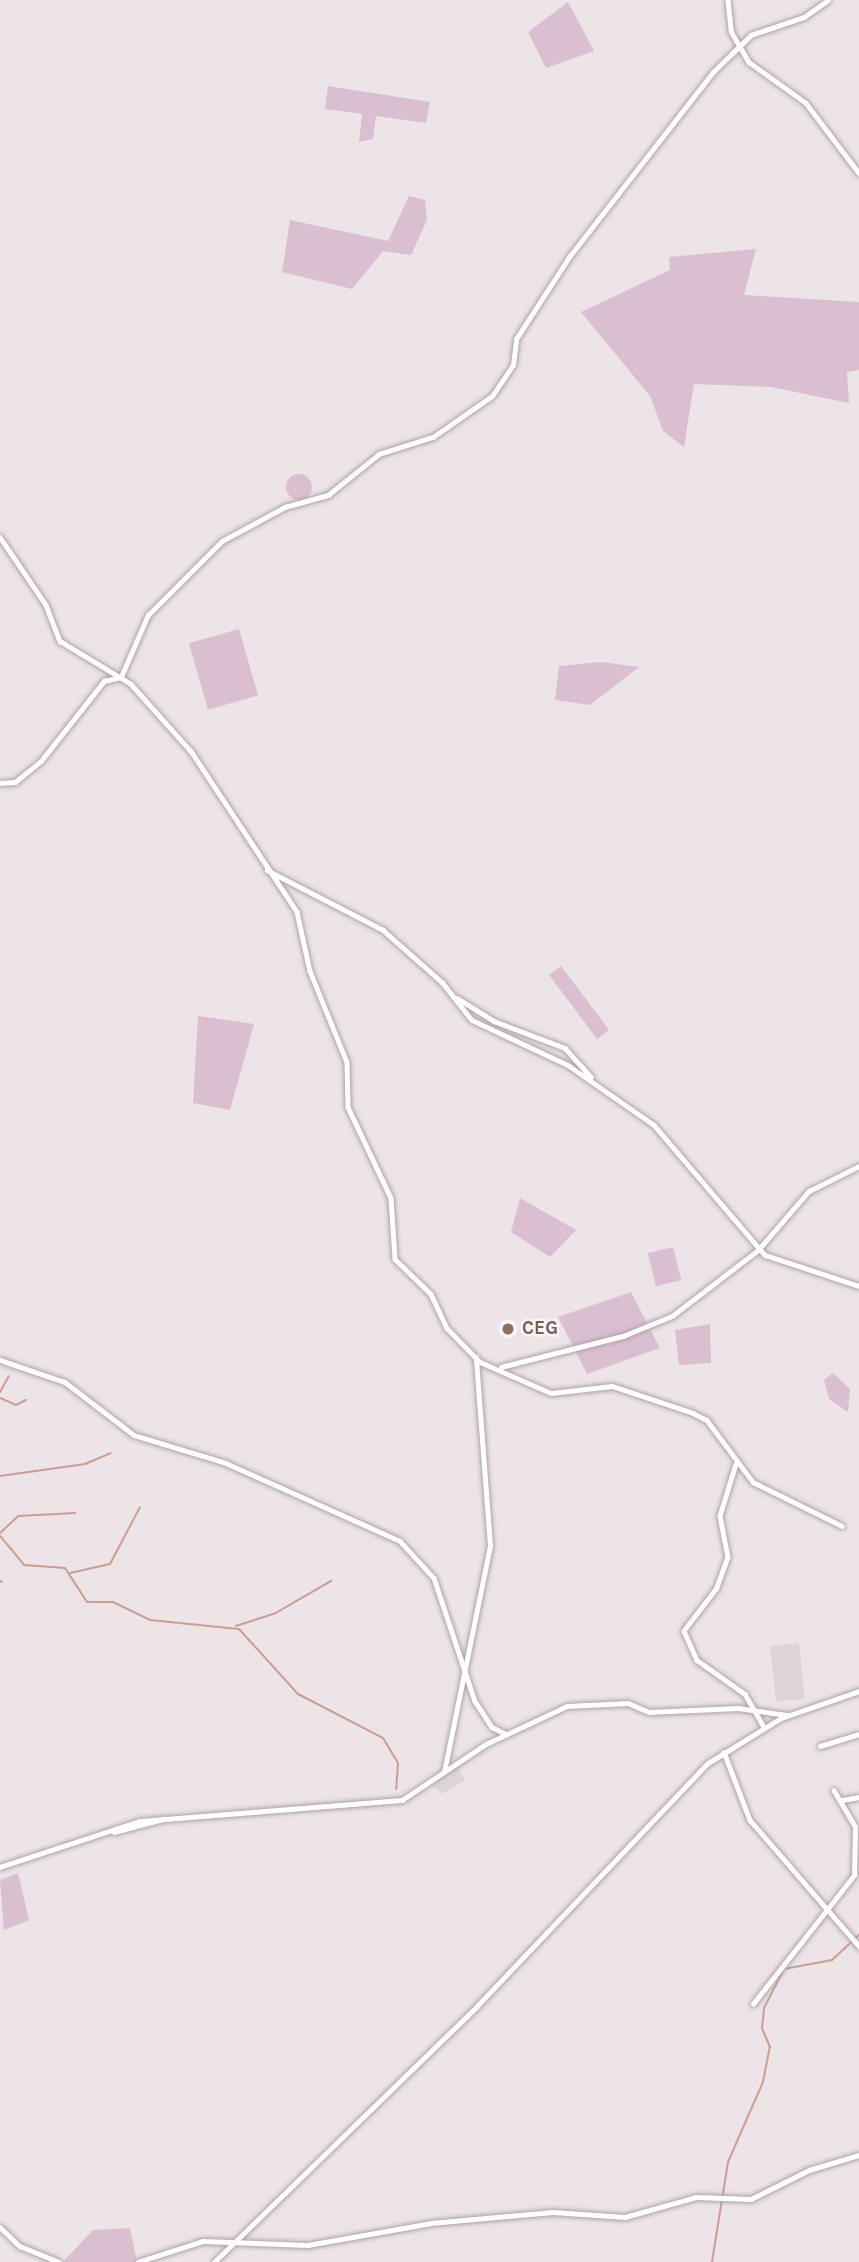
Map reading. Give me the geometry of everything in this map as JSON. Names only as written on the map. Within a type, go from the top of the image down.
[{"type":"street","points":[[728,0],[737,44],[749,62],[822,120],[859,173]]},
{"type":"street","points":[[121,677],[148,615],[222,541],[285,508],[328,495],[379,454],[433,437],[492,396],[513,365],[516,339],[569,257],[737,44],[828,0]]},
{"type":"street","points":[[0,537],[46,605],[60,641],[121,677],[198,760],[263,868],[282,887],[301,921],[310,971],[347,1062],[348,1107],[391,1198],[395,1259],[431,1294],[447,1328],[476,1357],[551,1393],[612,1386],[660,1399],[707,1420],[753,1482],[842,1526]]},
{"type":"street","points":[[0,783],[15,782],[41,761],[104,681],[121,677]]},
{"type":"street","points":[[263,868],[383,930],[453,996],[472,1020],[594,1081]]},
{"type":"street","points":[[453,996],[494,1021],[565,1048],[594,1081],[673,1143],[758,1250],[789,1267],[859,1286]]},
{"type":"street","points":[[500,1367],[656,1324],[758,1250],[809,1191],[859,1166]]},
{"type":"street","points":[[444,1773],[490,1546],[476,1357]]},
{"type":"street","points":[[0,1360],[65,1382],[134,1435],[226,1463],[400,1541],[434,1578],[482,1715],[506,1734]]},
{"type":"street","points":[[736,1462],[720,1516],[728,1557],[717,1588],[684,1631],[697,1660],[731,1680],[764,1727]]},
{"type":"street","points":[[214,2262],[724,1751],[788,1715],[859,1691]]},
{"type":"street","points":[[0,1867],[110,1832],[171,1816],[402,1800],[506,1734],[554,1710],[597,1702],[628,1703],[649,1712],[754,1711],[788,1715]]},
{"type":"street","points":[[820,1746],[859,1734]]},
{"type":"street","points":[[724,1751],[750,1819],[859,1945]]},
{"type":"street","points":[[753,2004],[857,1875],[858,1838],[842,1800],[834,1791]]},
{"type":"street","points":[[842,1800],[859,1797]]},
{"type":"street","points":[[138,2262],[203,2241],[308,2245],[416,2225],[553,2212],[625,2217],[696,2197],[757,2198],[809,2170],[859,2155]]},
{"type":"street","points":[[0,2227],[20,2246],[59,2262]]},
{"type":"shaded area","points":[[568,2],[594,51],[546,68],[528,32]]},
{"type":"shaded area","points":[[328,86],[430,102],[426,123],[376,116],[373,139],[359,142],[362,114],[325,109]]},
{"type":"shaded area","points":[[409,196],[425,200],[427,220],[411,255],[383,251],[352,289],[282,272],[290,220],[388,241]]},
{"type":"shaded area","points":[[756,249],[744,295],[859,302],[859,370],[847,372],[849,403],[771,387],[694,384],[684,447],[663,431],[650,396],[581,312],[670,270],[669,257]]},
{"type":"shaded area","points":[[299,474],[308,478],[312,487],[308,496],[299,500],[290,496],[286,487],[290,478]]},
{"type":"shaded area","points":[[239,629],[258,695],[208,710],[189,643]]},
{"type":"shaded area","points":[[601,662],[639,667],[590,705],[555,700],[559,666]]},
{"type":"shaded area","points":[[561,966],[609,1030],[597,1039],[549,975]]},
{"type":"shaded area","points":[[198,1016],[254,1024],[230,1110],[193,1103]]},
{"type":"shaded area","points":[[520,1198],[576,1230],[550,1257],[511,1232]]},
{"type":"shaded area","points":[[673,1247],[681,1280],[656,1286],[648,1253]]},
{"type":"shaded area","points":[[631,1292],[660,1348],[587,1374],[558,1317]]},
{"type":"shaded area","points":[[710,1324],[711,1363],[679,1365],[675,1330]]},
{"type":"shaded area","points":[[833,1373],[850,1389],[848,1412],[829,1399],[824,1380]]},
{"type":"shaded area","points":[[799,1643],[805,1699],[776,1702],[770,1646]]},
{"type":"shaded area","points":[[456,1765],[465,1780],[442,1794],[429,1783]]},
{"type":"shaded area","points":[[18,1873],[29,1920],[4,1930],[0,1880]]},
{"type":"shaded area","points":[[130,2228],[137,2262],[63,2262],[93,2230]]},
{"type":"waterway","points":[[0,1392],[9,1376]]},
{"type":"waterway","points":[[0,1398],[16,1405],[26,1400]]},
{"type":"waterway","points":[[0,1476],[85,1464],[111,1453]]},
{"type":"waterway","points":[[70,1573],[110,1564],[140,1507]]},
{"type":"waterway","points":[[0,1533],[18,1516],[75,1513]]},
{"type":"waterway","points":[[0,1536],[24,1565],[65,1568],[87,1602],[113,1602],[150,1620],[239,1629],[298,1694],[383,1738],[398,1763],[396,1789]]},
{"type":"waterway","points":[[236,1626],[274,1614],[331,1581]]},
{"type":"waterway","points":[[712,2262],[728,2162],[763,2082],[770,2047],[762,2028],[764,2008],[784,1969],[832,1960],[859,1935]]},
{"type":"place","name":"CEG","points":[[508,1329]]}]
